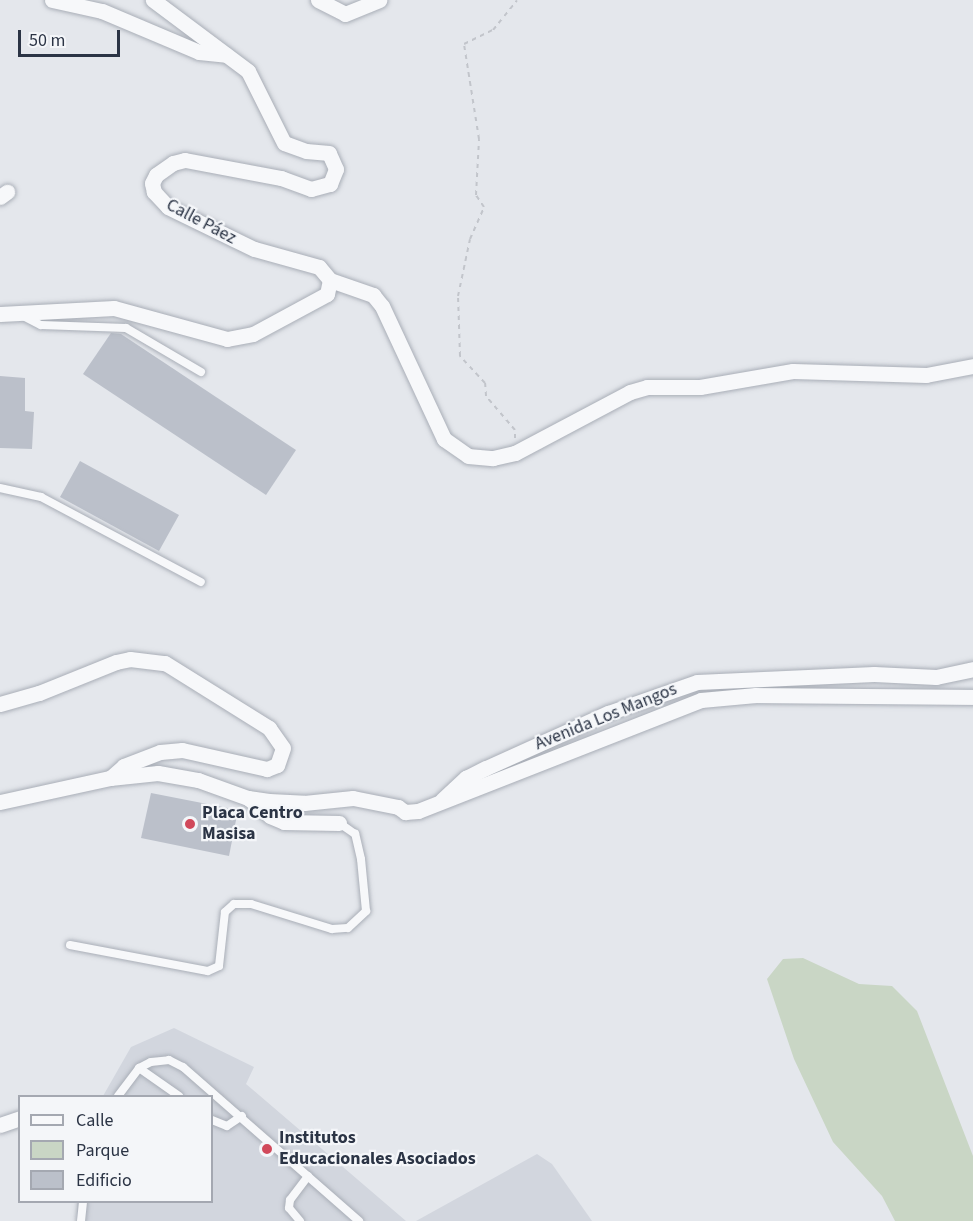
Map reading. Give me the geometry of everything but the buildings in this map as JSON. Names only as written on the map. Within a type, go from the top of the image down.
[{"type":"street","points":[[52,0],[102,11],[200,52],[229,56]]},
{"type":"street","name":"Calle Páez","points":[[153,0],[248,71],[284,143],[306,152],[329,153],[336,161],[330,184],[311,189],[281,178],[185,160],[173,163],[156,175],[154,192],[183,215],[266,254],[309,262],[319,267],[330,280]]},
{"type":"street","points":[[318,0],[345,14],[379,0]]},
{"type":"street","points":[[0,314],[114,308],[227,339],[253,333],[319,299],[327,294],[330,280],[373,295],[382,306],[444,439],[468,456],[494,458],[515,453],[630,392],[647,387],[700,387],[793,371],[926,375],[973,366]]},
{"type":"street","points":[[0,704],[49,689],[116,662],[130,659],[165,663],[181,670],[269,728],[283,748],[277,765],[267,769],[182,750],[160,752],[124,766],[110,778]]},
{"type":"street","name":"Avenida Los Mangos","points":[[435,807],[466,778],[486,768],[608,713],[697,682],[874,674],[936,677],[973,669]]},
{"type":"street","name":"Avenida Los Mangos","points":[[0,802],[110,778],[177,775],[248,798],[291,804],[362,799],[405,812],[435,807],[701,700],[756,695],[973,698]]},
{"type":"street","points":[[248,798],[270,816],[285,822],[339,823]]},
{"type":"street","points":[[0,1125],[18,1119]]},
{"type":"lane","points":[[17,313],[41,325],[126,328],[201,372]]},
{"type":"lane","points":[[0,488],[41,497],[201,582]]},
{"type":"lane","points":[[70,945],[208,971],[219,966],[225,912],[234,904],[251,904],[332,929],[348,928],[366,911],[361,859],[355,834],[339,823]]},
{"type":"lane","points":[[119,1095],[139,1068],[151,1062],[169,1060],[183,1067],[242,1116],[359,1221]]},
{"type":"lane","points":[[139,1068],[178,1095]]},
{"type":"lane","points":[[213,1120],[227,1126],[242,1116]]},
{"type":"lane","points":[[300,1221],[289,1208],[290,1200],[308,1176]]},
{"type":"lane","points":[[81,1221],[83,1203]]},
{"type":"path","points":[[515,453],[515,430],[486,396],[485,383],[460,356],[458,296],[470,239],[484,207],[476,195],[479,139],[464,44],[493,30],[517,0]]},
{"type":"shaded area","name":"Institutos Educacionales Asociados","points":[[174,1028],[254,1067],[246,1084],[406,1221],[77,1221],[77,1203],[213,1203],[213,1095],[104,1095],[131,1047]]},
{"type":"shaded area","name":"Institutos Educacionales Asociados","points":[[537,1154],[552,1164],[592,1221],[416,1221]]},
{"type":"green space","points":[[803,958],[859,984],[892,986],[917,1011],[973,1156],[973,1221],[895,1221],[882,1196],[833,1142],[794,1059],[767,979],[783,959]]},
{"type":"place","name":"Placa Centro Masisa","points":[[190,824]]},
{"type":"place","name":"Institutos Educacionales Asociados","points":[[267,1149]]}]
